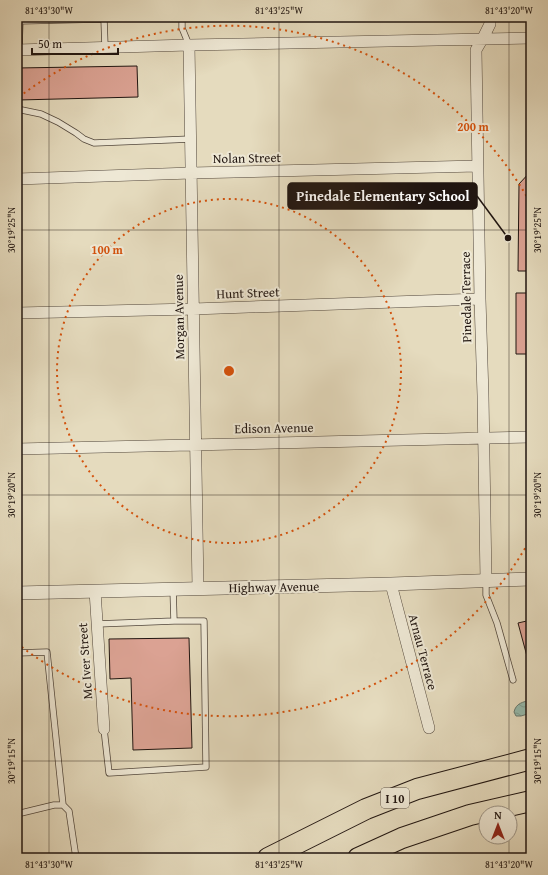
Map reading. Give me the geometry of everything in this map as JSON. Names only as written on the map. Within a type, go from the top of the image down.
[{"type":"highway","name":"I 10","points":[[268,858],[366,809],[417,789],[531,759]]},
{"type":"highway","points":[[358,858],[402,838],[470,815],[531,801]]},
{"type":"street","name":"Pinedale Terrace","points":[[486,580],[476,50],[490,24],[490,17]]},
{"type":"street","points":[[18,50],[531,38]]},
{"type":"street","name":"Morgan Avenue","points":[[189,45],[198,588]]},
{"type":"street","name":"Nolan Street","points":[[17,180],[192,173],[477,166]]},
{"type":"street","name":"Hunt Street","points":[[17,313],[193,309],[480,299]]},
{"type":"street","name":"Edison Avenue","points":[[17,449],[531,437]]},
{"type":"street","name":"Highway Avenue","points":[[17,593],[531,579]]},
{"type":"street","name":"Arnau Terrace","points":[[391,584],[429,728]]},
{"type":"street","name":"Mc Iver Street","points":[[94,591],[104,729]]},
{"type":"lane","points":[[182,17],[182,28],[189,45]]},
{"type":"lane","points":[[18,50],[18,20],[104,19],[105,47]]},
{"type":"lane","points":[[17,108],[41,114],[58,122],[84,139],[94,143],[191,139]]},
{"type":"lane","points":[[486,580],[486,595],[497,623],[513,680]]},
{"type":"lane","points":[[173,589],[174,621]]},
{"type":"lane","points":[[96,624],[204,621],[206,767],[109,773],[104,729]]},
{"type":"lane","points":[[17,654],[47,652],[63,805],[69,811],[76,858]]},
{"type":"lane","points":[[17,814],[54,805],[63,805]]},
{"type":"water","points":[[531,700],[531,713],[516,716],[514,712],[516,707],[520,703]]},
{"type":"building","points":[[137,66],[138,97],[18,100],[17,68]]},
{"type":"building","points":[[531,171],[531,271],[518,271],[519,184]]},
{"type":"building","points":[[516,293],[531,293],[531,354],[516,354]]},
{"type":"building","points":[[531,620],[531,660],[528,660],[518,623]]},
{"type":"building","points":[[189,638],[192,748],[133,750],[131,678],[110,679],[109,639]]},
{"type":"place","name":"Pinedale Elementary School","points":[[508,238]]}]
